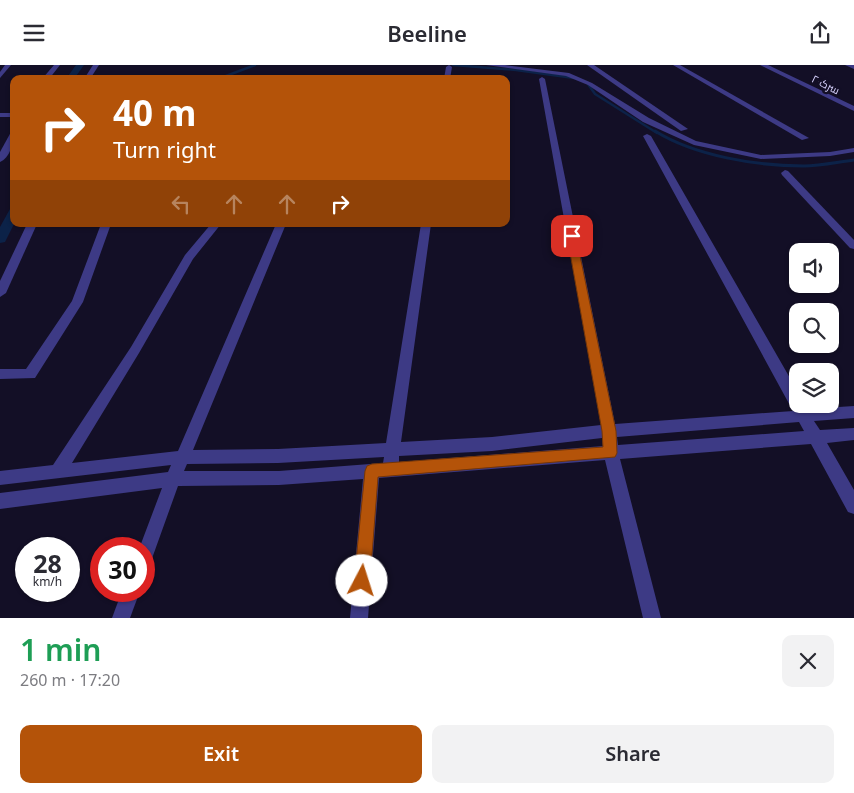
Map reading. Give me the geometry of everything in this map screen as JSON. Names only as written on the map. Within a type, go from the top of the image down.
[{"type":"street","points":[[0,76],[8,65]]},
{"type":"street","points":[[48,75],[57,65]]},
{"type":"street","points":[[493,65],[567,74],[590,84],[646,120],[694,143],[761,157],[830,155],[854,150]]},
{"type":"street","points":[[590,65],[684,129]]},
{"type":"street","points":[[676,65],[805,138]]},
{"type":"street","name":"سرک۲۰","points":[[763,65],[854,109]]},
{"type":"street","points":[[848,65],[854,67]]},
{"type":"street","points":[[448,75],[449,67]]},
{"type":"street","points":[[542,79],[609,431],[610,453],[652,618]]},
{"type":"street","points":[[647,136],[854,506]]},
{"type":"street","points":[[0,160],[10,142]]},
{"type":"street","points":[[785,173],[854,246]]},
{"type":"street","points":[[0,293],[31,227]]},
{"type":"street","points":[[0,374],[30,374],[77,302],[105,227]]},
{"type":"street","points":[[57,472],[135,351],[189,257],[214,227]]},
{"type":"street","points":[[152,537],[182,457],[280,227]]},
{"type":"street","points":[[390,469],[426,227]]},
{"type":"street","points":[[0,478],[182,457],[278,456],[492,444],[609,431],[854,412]]},
{"type":"street","points":[[0,501],[173,479],[279,478],[854,434]]},
{"type":"street","points":[[358,618],[372,471]]},
{"type":"street","points":[[121,618],[127,602]]},
{"type":"waterway","points":[[73,75],[80,65]]},
{"type":"waterway","points":[[229,75],[255,65]]},
{"type":"waterway","points":[[453,65],[516,70],[574,78]]},
{"type":"waterway","points":[[588,84],[595,94],[657,133]]},
{"type":"waterway","points":[[655,131],[689,147],[747,162],[804,166],[854,160]]},
{"type":"waterway","points":[[0,239],[10,220]]},
{"type":"route","points":[[362,581],[372,471],[610,453],[609,431],[572,236]]}]
